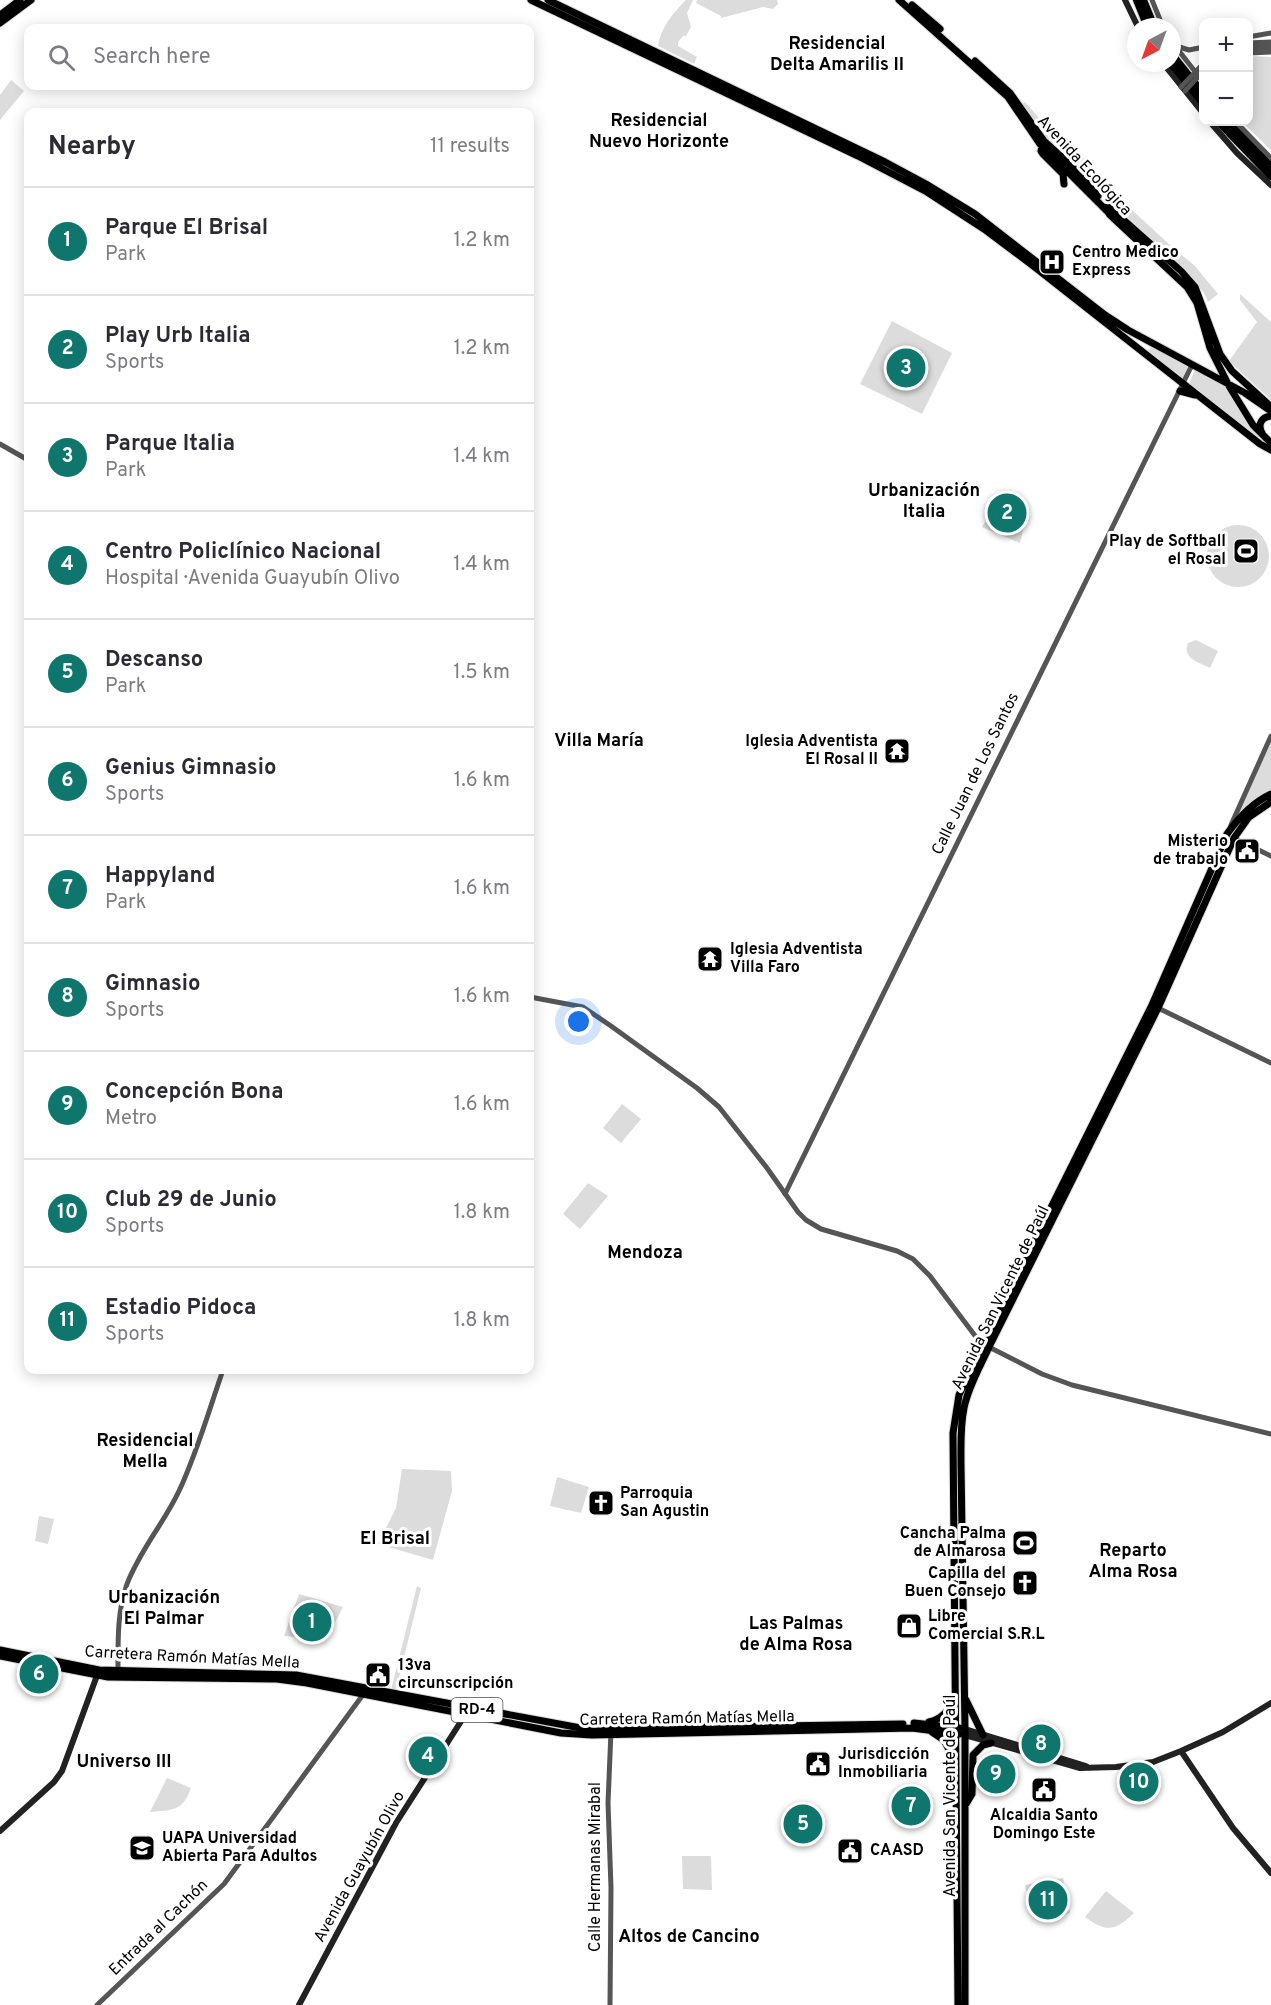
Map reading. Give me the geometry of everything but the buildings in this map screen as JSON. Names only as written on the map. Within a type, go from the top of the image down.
[{"type":"highway","points":[[1137,0],[1144,18]]},
{"type":"highway","points":[[1143,0],[1150,18]]},
{"type":"highway","points":[[1181,67],[1199,90]]},
{"type":"highway","points":[[1178,72],[1199,99]]},
{"type":"highway","points":[[1223,126],[1271,176]]},
{"type":"highway","points":[[1231,126],[1271,167]]},
{"type":"main road","points":[[0,15],[20,0]]},
{"type":"main road","points":[[0,23],[31,0]]},
{"type":"main road","points":[[531,0],[858,156],[927,192],[1001,242],[1271,452]]},
{"type":"main road","points":[[548,0],[885,162],[933,188],[975,214],[1106,315],[1271,409]]},
{"type":"main road","name":"Avenida Ecológica","points":[[899,0],[1008,97],[1042,146],[1073,178]]},
{"type":"main road","name":"Avenida Ecológica","points":[[906,0],[1011,93],[1036,132],[1074,168],[1110,215],[1187,287],[1197,303],[1209,335]]},
{"type":"main road","points":[[1126,1],[1134,18]]},
{"type":"main road","points":[[1170,72],[1199,109]]},
{"type":"main road","points":[[1214,126],[1271,185]]},
{"type":"main road","points":[[1042,146],[1043,154],[1063,174],[1065,186],[1074,186],[1086,196],[1098,198]]},
{"type":"main road","points":[[1057,154],[1057,158],[1073,178],[1098,198]]},
{"type":"main road","points":[[1209,335],[1218,365],[1229,386],[1246,415],[1271,443]]},
{"type":"main road","points":[[1209,335],[1232,371],[1271,409]]},
{"type":"main road","points":[[1142,350],[1148,347],[1147,340]]},
{"type":"main road","points":[[1210,375],[1217,373],[1218,365]]},
{"type":"main road","points":[[1180,391],[1191,393],[1210,404]]},
{"type":"main road","points":[[1263,435],[1260,422],[1271,416]]},
{"type":"main road","name":"Avenida San Vicente de Paúl","points":[[958,2005],[953,1431],[960,1395],[1155,1007],[1231,836],[1246,811],[1271,794]]},
{"type":"main road","name":"Avenida San Vicente de Paúl","points":[[1231,836],[1249,818],[1271,802]]},
{"type":"main road","name":"Avenida San Vicente de Paúl","points":[[966,2005],[961,1425],[970,1388],[986,1346]]},
{"type":"main road","name":"Carretera Ramón Matías Mella","points":[[0,1650],[98,1673],[118,1671],[279,1674],[315,1678],[365,1691]]},
{"type":"main road","name":"Carretera Ramón Matías Mella","points":[[0,1656],[98,1673],[277,1679],[313,1683],[468,1711],[611,1732],[912,1728],[956,1730]]},
{"type":"main road","points":[[0,1831],[54,1782],[62,1771],[98,1673]]},
{"type":"main road","points":[[924,1723],[934,1721],[947,1712],[955,1692]]},
{"type":"main road","points":[[964,1695],[983,1735]]},
{"type":"main road","name":"RD-4","points":[[965,1732],[991,1743],[1080,1768],[1116,1767],[1148,1763],[1181,1751],[1224,1732],[1271,1703]]},
{"type":"main road","name":"Avenida Guayubín Olivo","points":[[299,2005],[396,1823],[468,1711]]},
{"type":"main road","name":"Carretera Ramón Matías Mella","points":[[611,1732],[924,1723],[956,1730]]},
{"type":"main road","points":[[912,1728],[933,1732],[942,1737],[951,1752],[956,1767]]},
{"type":"main road","name":"RD-4","points":[[956,1730],[983,1735],[1089,1767]]},
{"type":"main road","points":[[964,1806],[972,1794],[973,1755],[983,1745],[991,1743]]},
{"type":"main road","points":[[1181,1751],[1233,1828],[1271,1873]]},
{"type":"street","points":[[1152,0],[1159,18]]},
{"type":"street","points":[[1253,36],[1271,33]]},
{"type":"street","points":[[1253,46],[1271,45]]},
{"type":"street","points":[[1181,48],[1185,50],[1199,48]]},
{"type":"street","points":[[1253,53],[1271,52]]},
{"type":"street","points":[[1181,54],[1199,78]]},
{"type":"street","points":[[1183,89],[1199,68]]},
{"type":"street","points":[[1183,89],[1201,72]]},
{"type":"street","points":[[1240,126],[1271,158]]},
{"type":"street","name":"Calle Juan de Los Santos","points":[[785,1194],[1192,365]]},
{"type":"street","points":[[0,444],[24,458]]},
{"type":"street","name":"Avenida San Vicente de Paúl","points":[[1231,836],[1271,736]]},
{"type":"street","points":[[1231,836],[1271,856]]},
{"type":"street","points":[[534,998],[583,1007],[697,1088],[719,1107],[744,1137],[803,1218],[815,1227],[897,1251],[915,1261],[930,1275],[976,1337],[986,1346],[1042,1374],[1104,1395],[1228,1422],[1271,1434]]},
{"type":"street","points":[[1155,1007],[1271,1063]]},
{"type":"street","points":[[118,1671],[118,1631],[126,1586],[181,1486],[222,1374]]},
{"type":"street","name":"Entrada al Cachón","points":[[97,2005],[224,1884],[365,1691]]},
{"type":"street","name":"Calle Hermanas Mirabal","points":[[609,2005],[608,1803],[611,1732]]},
{"type":"shaded area","points":[[686,0],[693,0],[687,13],[691,27],[686,36],[678,42],[678,46],[697,57],[694,64],[658,46],[661,33],[676,10]]},
{"type":"shaded area","points":[[697,0],[777,0],[778,4],[773,9],[763,7],[721,18],[696,3]]},
{"type":"shaded area","points":[[1253,56],[1271,57],[1271,150],[1246,126],[1253,126]]},
{"type":"shaded area","points":[[11,80],[24,91],[0,120],[0,95]]},
{"type":"shaded area","points":[[1025,102],[1047,127],[1073,146],[1117,196],[1195,266],[1218,294],[1208,302],[1204,293],[1185,270],[1055,148],[1021,105]]},
{"type":"shaded area","points":[[1240,294],[1271,322],[1271,400],[1229,361],[1257,322],[1240,300]]},
{"type":"shaded area","points":[[892,321],[952,353],[922,414],[860,384]]},
{"type":"shaded area","points":[[1150,344],[1190,366],[1183,379],[1147,351],[1151,347]]},
{"type":"shaded area","points":[[1195,369],[1226,386],[1251,428],[1271,447],[1189,384]]},
{"type":"shaded area","points":[[1004,491],[1018,501],[1024,512],[1020,543],[982,527]]},
{"type":"shaded area","points":[[1238,525],[1250,527],[1260,534],[1267,544],[1269,556],[1267,568],[1260,578],[1250,585],[1238,587],[1226,585],[1216,578],[1209,568],[1207,556],[1209,544],[1216,534],[1226,527]]},
{"type":"shaded area","points":[[1196,640],[1218,651],[1210,668],[1192,659],[1187,652],[1188,643]]},
{"type":"shaded area","points":[[1271,742],[1271,792],[1239,813]]},
{"type":"shaded area","points":[[622,1104],[641,1119],[621,1143],[603,1128]]},
{"type":"shaded area","points":[[588,1183],[608,1196],[580,1229],[563,1214]]},
{"type":"shaded area","points":[[402,1469],[451,1471],[452,1491],[433,1560],[378,1544],[396,1508]]},
{"type":"shaded area","points":[[557,1477],[589,1487],[581,1513],[550,1506]]},
{"type":"shaded area","points":[[39,1516],[54,1519],[48,1544],[35,1541]]},
{"type":"shaded area","points":[[417,1586],[421,1588],[396,1690],[391,1690]]},
{"type":"shaded area","points":[[299,1594],[343,1607],[326,1640],[284,1636]]},
{"type":"shaded area","points":[[167,1778],[191,1788],[188,1796],[176,1808],[150,1812]]},
{"type":"shaded area","points":[[682,1856],[711,1856],[712,1890],[683,1889]]},
{"type":"shaded area","points":[[1063,1878],[1070,1913],[1056,1918],[1044,1916],[1031,1902],[1025,1885]]},
{"type":"shaded area","points":[[1106,1891],[1134,1913],[1111,1928],[1099,1926],[1085,1917]]},
{"type":"place","name":"Centro Medico Express","points":[[1052,262]]},
{"type":"place","name":"Parque Italia","points":[[906,368]]},
{"type":"place","name":"Play Urb Italia","points":[[1007,513]]},
{"type":"place","name":"Play de Softball el Rosal","points":[[1246,551]]},
{"type":"place","name":"Iglesia Adventista El Rosal II","points":[[897,751]]},
{"type":"place","name":"Misterio de trabajo","points":[[1247,851]]},
{"type":"place","name":"Iglesia Adventista Villa Faro","points":[[710,959]]},
{"type":"place","name":"Parroquia San Agustin","points":[[601,1503]]},
{"type":"place","name":"Cancha Palma de Almarosa","points":[[1025,1543]]},
{"type":"place","name":"Capilla del Buen Consejo","points":[[1025,1583]]},
{"type":"place","name":"Parque El Brisal","points":[[312,1622]]},
{"type":"place","name":"Libre Comercial S.R.L","points":[[909,1626]]},
{"type":"place","name":"Genius Gimnasio","points":[[39,1674]]},
{"type":"place","name":"13va circunscripción","points":[[378,1675]]},
{"type":"place","name":"Gimnasio","points":[[1041,1744]]},
{"type":"place","name":"Centro Policlínico Nacional","points":[[428,1756]]},
{"type":"place","name":"Jurisdicción Inmobiliaria","points":[[818,1764]]},
{"type":"place","name":"Concepción Bona","points":[[996,1774]]},
{"type":"place","name":"Club 29 de Junio","points":[[1139,1782]]},
{"type":"place","name":"Alcaldia Santo Domingo Este","points":[[1044,1790]]},
{"type":"place","name":"Happyland","points":[[911,1806]]},
{"type":"place","name":"Descanso","points":[[803,1824]]},
{"type":"place","name":"UAPA Universidad Abierta Para Adultos","points":[[142,1848]]},
{"type":"place","name":"CAASD","points":[[850,1851]]},
{"type":"place","name":"Estadio Pidoca","points":[[1048,1900]]},
{"type":"district","name":"Residencial Delta Amarilis II","points":[[837,54]]},
{"type":"district","name":"Residencial Nuevo Horizonte","points":[[659,131]]},
{"type":"district","name":"Urbanización Italia","points":[[924,501]]},
{"type":"district","name":"Villa María","points":[[599,741]]},
{"type":"district","name":"Mendoza","points":[[645,1253]]},
{"type":"district","name":"Residencial Mella","points":[[145,1451]]},
{"type":"district","name":"El Brisal","points":[[395,1539]]},
{"type":"district","name":"Reparto Alma Rosa","points":[[1133,1561]]},
{"type":"district","name":"Urbanización El Palmar","points":[[164,1608]]},
{"type":"district","name":"Las Palmas de Alma Rosa","points":[[796,1634]]},
{"type":"district","name":"Universo III","points":[[124,1762]]},
{"type":"district","name":"Altos de Cancino","points":[[689,1937]]}]
